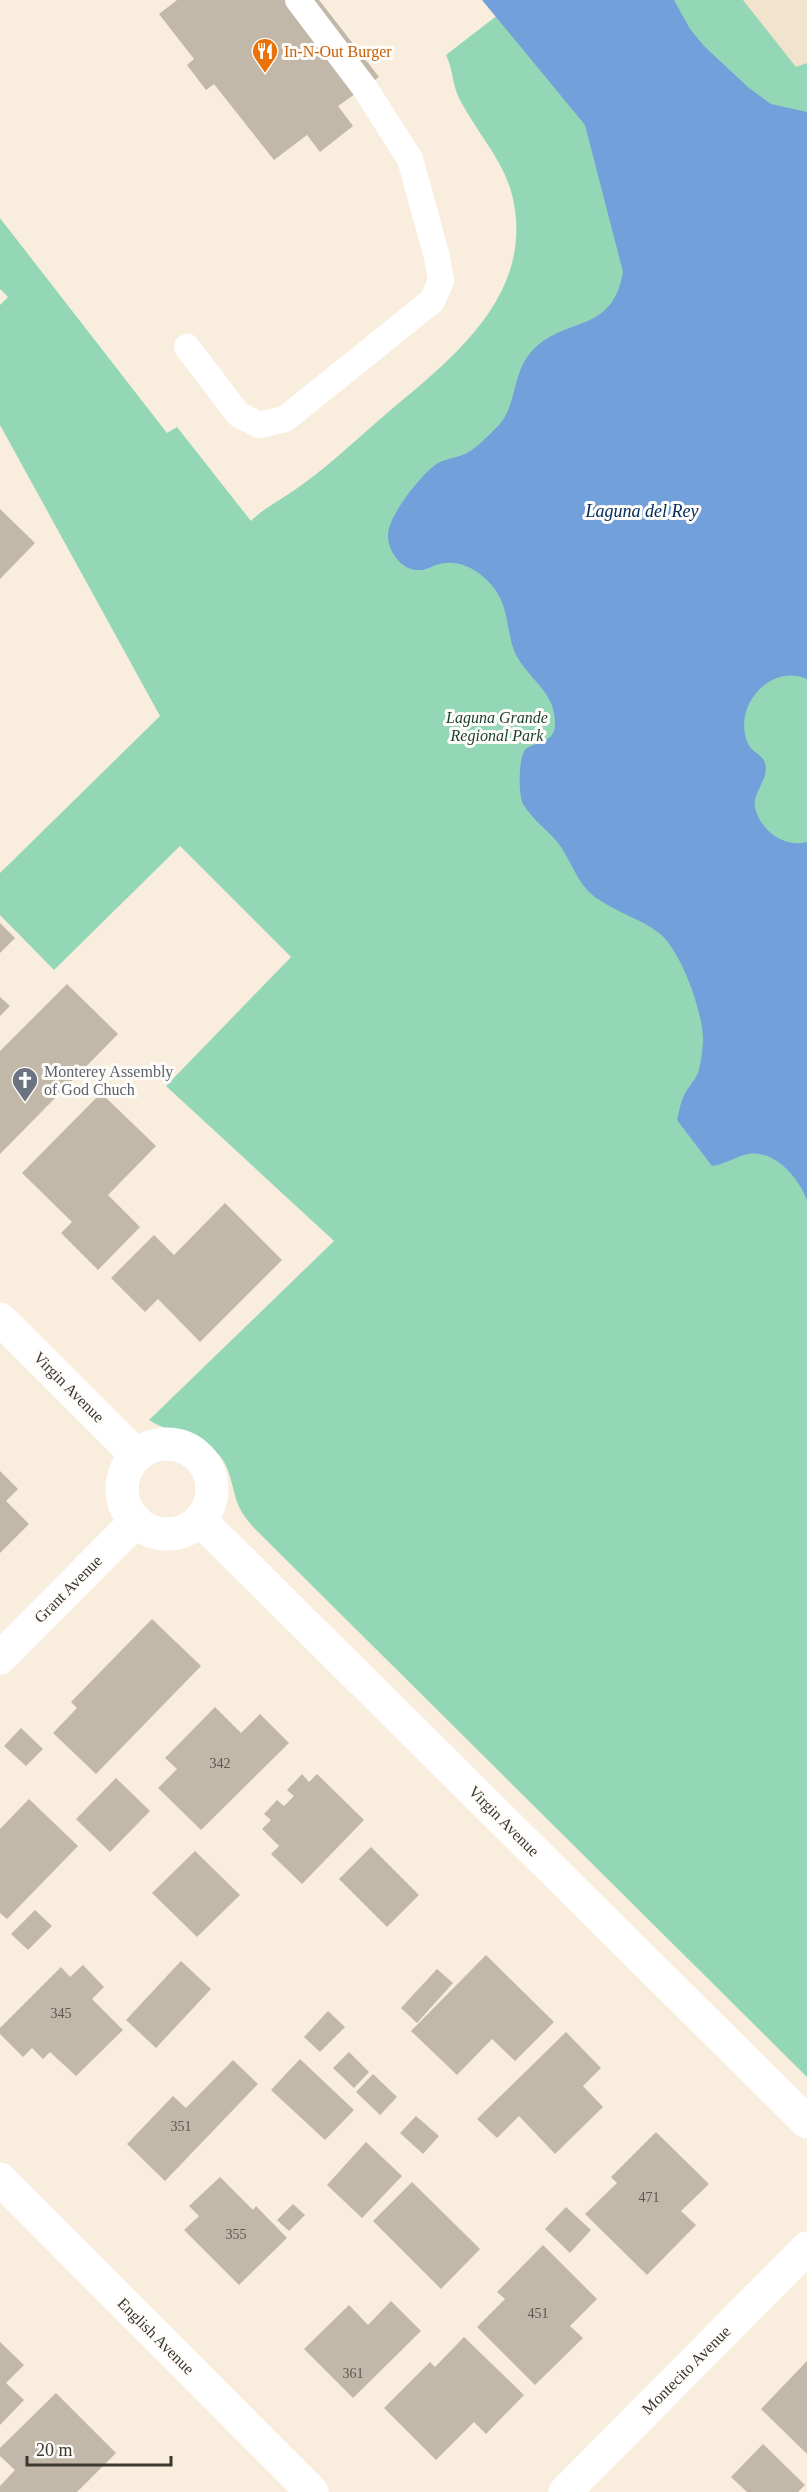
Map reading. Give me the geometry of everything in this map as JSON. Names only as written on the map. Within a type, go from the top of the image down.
[{"type":"street","name":"Virgin Avenue","points":[[0,1318],[137,1456]]},
{"type":"street","points":[[172,1444],[194,1452],[205,1463],[211,1477],[213,1492],[209,1507],[200,1520],[176,1533],[155,1531],[136,1521],[127,1509],[123,1496],[123,1481],[127,1468],[137,1456],[150,1447],[172,1444]]},
{"type":"street","name":"Virgin Avenue","points":[[200,1520],[807,2122]]},
{"type":"street","name":"Grant Avenue","points":[[0,1658],[136,1521]]},
{"type":"street","name":"English Avenue","points":[[0,2179],[312,2492]]},
{"type":"street","name":"Montecito Avenue","points":[[565,2492],[807,2248]]},
{"type":"lane","points":[[187,347],[238,414],[259,425],[285,419],[432,301],[441,280],[437,256],[410,159],[364,87],[298,0]]},
{"type":"shaded area","points":[[743,0],[807,0],[807,63],[796,68]]},
{"type":"green space","name":"Laguna Grande Regional Park","points":[[517,0],[743,0],[796,67],[807,63],[807,2077],[255,1529],[239,1506],[228,1471],[219,1455],[194,1438],[149,1420],[334,1241],[166,1086],[291,957],[180,846],[54,970],[0,915],[0,873],[160,716],[0,425],[0,305],[8,297],[0,289],[0,218],[167,433],[177,427],[251,521],[324,467],[437,371],[482,322],[499,295],[511,266],[516,234],[513,199],[504,172],[459,98],[446,55]]},
{"type":"water","name":"Laguna del Rey","points":[[482,0],[674,0],[690,29],[705,47],[749,88],[771,104],[807,112],[807,679],[782,676],[771,681],[753,698],[744,721],[749,746],[765,763],[765,775],[755,802],[755,808],[762,824],[782,840],[807,842],[807,1200],[791,1174],[767,1156],[748,1154],[712,1166],[677,1120],[684,1095],[698,1073],[702,1056],[702,1026],[689,981],[675,953],[659,933],[591,894],[581,882],[557,842],[523,804],[520,766],[524,752],[527,748],[549,738],[554,730],[554,714],[543,689],[515,653],[502,602],[488,581],[466,566],[449,563],[424,570],[406,567],[396,558],[388,540],[394,516],[415,485],[431,468],[444,460],[469,452],[503,420],[512,401],[525,360],[532,351],[545,340],[586,322],[609,306],[617,292],[623,272],[585,125]]},
{"type":"building","name":"In-N-Out Burger","points":[[177,0],[319,0],[379,77],[338,106],[353,126],[320,152],[307,135],[274,160],[214,84],[206,90],[187,65],[194,59],[159,14]]},
{"type":"building","points":[[0,509],[35,543],[0,579]]},
{"type":"building","points":[[0,923],[15,938],[0,953]]},
{"type":"building","name":"Monterey Assembly of God Chuch","points":[[67,984],[118,1034],[0,1154],[0,1051]]},
{"type":"building","points":[[0,997],[10,1006],[0,1016]]},
{"type":"building","points":[[101,1093],[156,1146],[108,1195],[140,1227],[98,1270],[61,1233],[72,1222],[22,1173]]},
{"type":"building","points":[[225,1203],[282,1260],[200,1342],[158,1299],[145,1312],[111,1278],[154,1235],[174,1255]]},
{"type":"building","points":[[0,1471],[18,1489],[6,1501],[29,1524],[0,1553]]},
{"type":"building","points":[[152,1619],[201,1666],[96,1774],[53,1733],[77,1708],[71,1702]]},
{"type":"building","points":[[215,1707],[241,1733],[260,1714],[289,1743],[201,1830],[158,1788],[177,1769],[165,1758]]},
{"type":"building","points":[[21,1728],[43,1749],[26,1766],[4,1746]]},
{"type":"building","points":[[302,1774],[309,1782],[317,1774],[364,1820],[302,1884],[271,1854],[279,1846],[262,1829],[271,1820],[264,1814],[277,1800],[284,1806],[294,1796],[287,1790]]},
{"type":"building","points":[[116,1778],[150,1811],[110,1852],[76,1819]]},
{"type":"building","points":[[29,1799],[78,1846],[7,1919],[0,1913],[0,1829]]},
{"type":"building","points":[[371,1847],[419,1895],[387,1927],[339,1879]]},
{"type":"building","points":[[195,1851],[240,1895],[197,1937],[152,1893]]},
{"type":"building","points":[[35,1910],[52,1926],[28,1950],[11,1934]]},
{"type":"building","points":[[486,1955],[554,2022],[515,2061],[492,2039],[457,2075],[411,2031]]},
{"type":"building","points":[[181,1961],[211,1989],[156,2048],[126,2020]]},
{"type":"building","points":[[83,1965],[104,1987],[92,1999],[123,2030],[76,2076],[50,2052],[43,2059],[32,2048],[23,2057],[0,2034],[0,2028],[61,1967],[70,1977]]},
{"type":"building","points":[[437,1969],[453,1983],[417,2023],[401,2008]]},
{"type":"building","points":[[328,2011],[345,2027],[320,2052],[304,2037]]},
{"type":"building","points":[[566,2032],[601,2068],[583,2086],[603,2107],[555,2154],[519,2116],[497,2138],[477,2119]]},
{"type":"building","points":[[349,2052],[369,2072],[354,2088],[333,2068]]},
{"type":"building","points":[[300,2059],[354,2110],[325,2140],[271,2090]]},
{"type":"building","points":[[233,2060],[258,2084],[165,2181],[127,2144],[173,2096],[186,2108]]},
{"type":"building","points":[[373,2074],[397,2097],[380,2115],[356,2092]]},
{"type":"building","points":[[416,2116],[439,2136],[423,2154],[400,2133]]},
{"type":"building","points":[[656,2132],[709,2184],[681,2211],[696,2225],[647,2275],[585,2214],[617,2183],[611,2177]]},
{"type":"building","points":[[366,2142],[402,2176],[362,2218],[327,2185]]},
{"type":"building","points":[[220,2177],[253,2210],[256,2206],[287,2238],[239,2285],[184,2230],[199,2216],[189,2206]]},
{"type":"building","points":[[412,2182],[480,2249],[441,2289],[373,2221]]},
{"type":"building","points":[[293,2204],[305,2215],[289,2231],[277,2220]]},
{"type":"building","points":[[566,2207],[591,2230],[570,2253],[545,2229]]},
{"type":"building","points":[[543,2245],[597,2299],[570,2326],[583,2338],[535,2385],[477,2327],[505,2299],[497,2292]]},
{"type":"building","points":[[391,2301],[421,2331],[353,2398],[304,2349],[349,2305],[368,2325]]},
{"type":"building","points":[[464,2337],[524,2395],[486,2434],[474,2422],[436,2460],[384,2408],[430,2362],[435,2367]]},
{"type":"building","points":[[0,2342],[24,2365],[6,2383],[24,2400],[0,2425]]},
{"type":"building","points":[[807,2361],[807,2454],[761,2409]]},
{"type":"building","points":[[56,2393],[116,2453],[77,2492],[0,2492],[0,2486],[15,2470],[0,2456],[0,2448]]},
{"type":"building","points":[[763,2444],[805,2485],[798,2492],[747,2492],[731,2477]]},
{"type":"place","name":"In-N-Out Burger","points":[[265,74]]},
{"type":"place","name":"Monterey Assembly of God Chuch","points":[[25,1103]]}]
